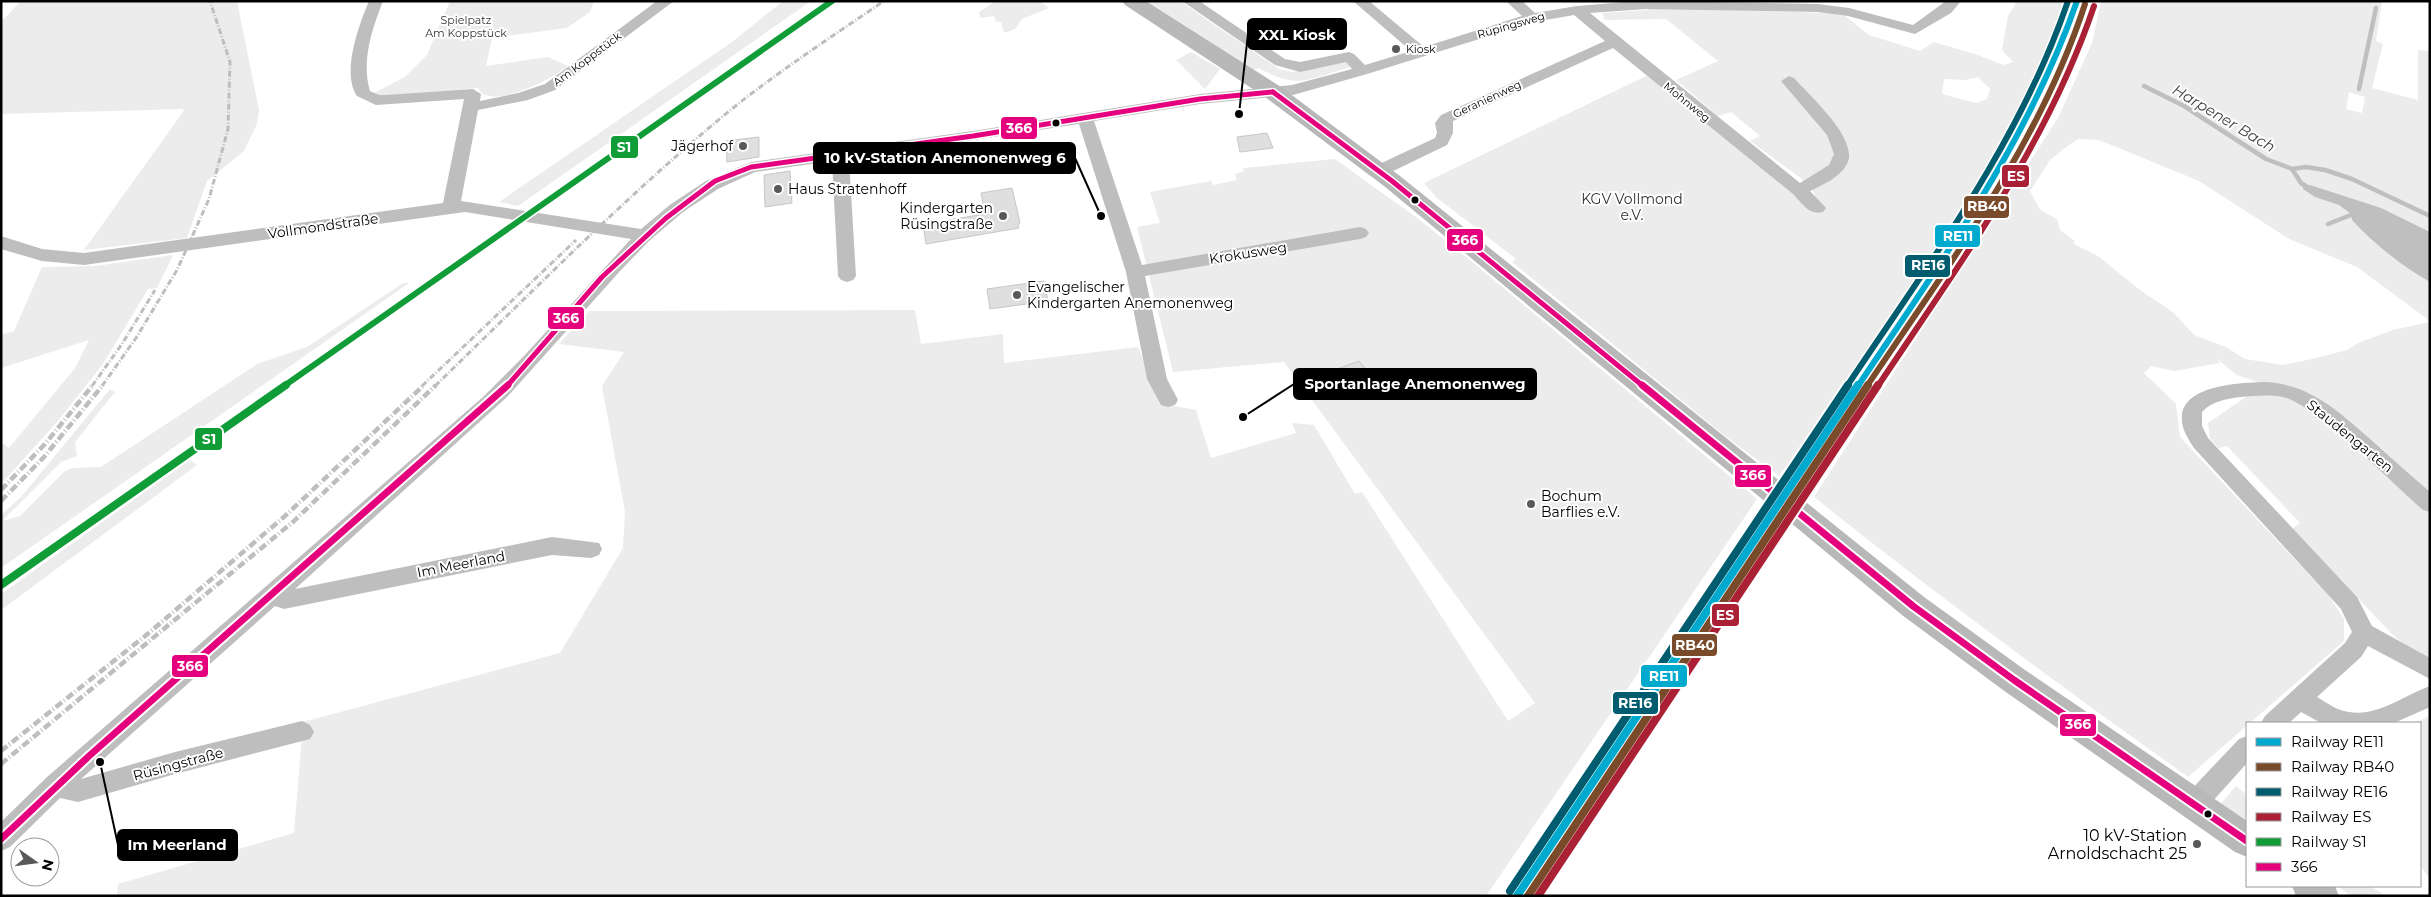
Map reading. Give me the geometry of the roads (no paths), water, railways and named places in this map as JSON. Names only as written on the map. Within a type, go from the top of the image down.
[{"type":"main road","points":[[1132,1],[1273,92],[1379,171],[1913,606],[2014,680],[2246,840]]},
{"type":"main road","points":[[2310,887],[2322,896]]},
{"type":"street","name":"Am Koppstück","points":[[376,1],[363,38],[359,73],[363,93],[376,100],[473,94],[472,102],[522,97],[550,87],[667,1]]},
{"type":"street","points":[[1189,1],[1280,62],[1300,67],[1349,57],[1362,71]]},
{"type":"street","points":[[1360,1],[1421,52]]},
{"type":"street","points":[[1513,1],[1532,18]]},
{"type":"street","name":"Rüpingsweg","points":[[1273,92],[1293,90],[1362,71],[1532,18],[1577,10],[1644,3],[1818,8],[1849,12],[1915,30],[1946,10],[1954,1]]},
{"type":"street","name":"Mohnweg","points":[[1577,10],[1614,42],[1799,190],[1817,208]]},
{"type":"street","name":"Geranienweg","points":[[1379,171],[1441,141],[1444,133],[1443,123],[1447,118],[1614,42]]},
{"type":"street","points":[[1789,81],[1840,141],[1842,153],[1842,160],[1833,171],[1799,190]]},
{"type":"street","points":[[1,839],[55,786],[502,391],[602,278],[685,202],[715,181],[751,167],[974,136],[1200,99],[1273,92]]},
{"type":"street","points":[[451,207],[472,102]]},
{"type":"street","points":[[1085,117],[1135,272],[1157,379],[1168,400]]},
{"type":"street","points":[[840,154],[847,276]]},
{"type":"street","name":"Vollmondstraße","points":[[1,242],[30,253],[52,258],[91,258],[451,207],[478,207],[646,236]]},
{"type":"street","name":"Krokusweg","points":[[1135,272],[1360,233]]},
{"type":"street","name":"Staudengarten","points":[[2364,633],[2349,603],[2201,443],[2192,424],[2195,406],[2214,396],[2250,388],[2270,388],[2295,394],[2311,401],[2328,414],[2430,504]]},
{"type":"street","name":"Im Meerland","points":[[273,595],[284,600],[552,546],[591,549]]},
{"type":"street","points":[[2274,722],[2353,650],[2364,633],[2430,669]]},
{"type":"street","points":[[2365,722],[2430,696]]},
{"type":"street","points":[[2300,699],[2326,714],[2346,722]]},
{"type":"street","name":"Rüsingstraße","points":[[55,786],[78,791],[302,732]]},
{"type":"street","points":[[2194,804],[2246,748]]},
{"type":"waterway","points":[[2359,89],[2376,8]]},
{"type":"waterway","name":"Harpener Bach","points":[[2144,86],[2184,106],[2266,159],[2292,169]]},
{"type":"waterway","name":"Harpener Bach","points":[[2292,169],[2306,167],[2325,170],[2352,179],[2430,216]]},
{"type":"waterway","name":"Harpener Bach","points":[[2292,169],[2301,183],[2309,188]]},
{"type":"waterway","points":[[2328,224],[2356,213]]},
{"type":"railway","points":[[102,386],[136,338],[177,270],[209,199],[228,129],[230,62],[210,1]]},
{"type":"railway","points":[[435,386],[643,186],[716,122],[777,75],[884,1]]},
{"type":"railway","points":[[422,386],[576,240]]},
{"type":"railway","points":[[92,386],[122,344],[155,290]]},
{"type":"railway","points":[[1,490],[45,444],[93,385]]},
{"type":"railway","points":[[1,501],[44,457],[103,385]]},
{"type":"railway","points":[[1,751],[150,632],[285,516],[424,385]]},
{"type":"railway","points":[[1,764],[294,521],[436,385]]},
{"type":"rail line","name":"S1","points":[[1,585],[832,1]]},
{"type":"rail line","name":"RE16","points":[[1510,891],[1962,214],[2022,111],[2047,57],[2068,1]]},
{"type":"rail line","name":"RE11","points":[[1517,896],[1969,219],[2001,167],[2030,113],[2056,59],[2077,1]]},
{"type":"rail line","name":"RB40","points":[[1528,896],[1993,197],[2057,79],[2077,30],[2085,4]]},
{"type":"rail line","name":"ES","points":[[1538,896],[2000,202],[2028,155],[2065,83],[2094,6]]},
{"type":"place","name":"Kiosk","points":[[1396,49]]},
{"type":"place","name":"XXL Kiosk","points":[[1239,114]]},
{"type":"place","name":"Jägerhof","points":[[743,146]]},
{"type":"place","name":"Haus Stratenhoff","points":[[778,189]]},
{"type":"place","name":"Kindergarten Rüsingstraße","points":[[1003,216]]},
{"type":"place","name":"10 kV-Station Anemonenweg 6","points":[[1101,216]]},
{"type":"place","name":"Evangelischer Kindergarten Anemonenweg","points":[[1017,295]]},
{"type":"place","name":"Sportanlage Anemonenweg","points":[[1243,417]]},
{"type":"place","name":"Bochum Barflies e.V.","points":[[1531,504]]},
{"type":"place","name":"Im Meerland","points":[[100,762]]},
{"type":"place","name":"10 kV-Station Arnoldschacht 25","points":[[2197,844]]},
{"type":"park label","name":"Spielpatz Am Koppstück","points":[[466,26]]},
{"type":"park label","name":"KGV Vollmond e.V.","points":[[1632,207]]}]
